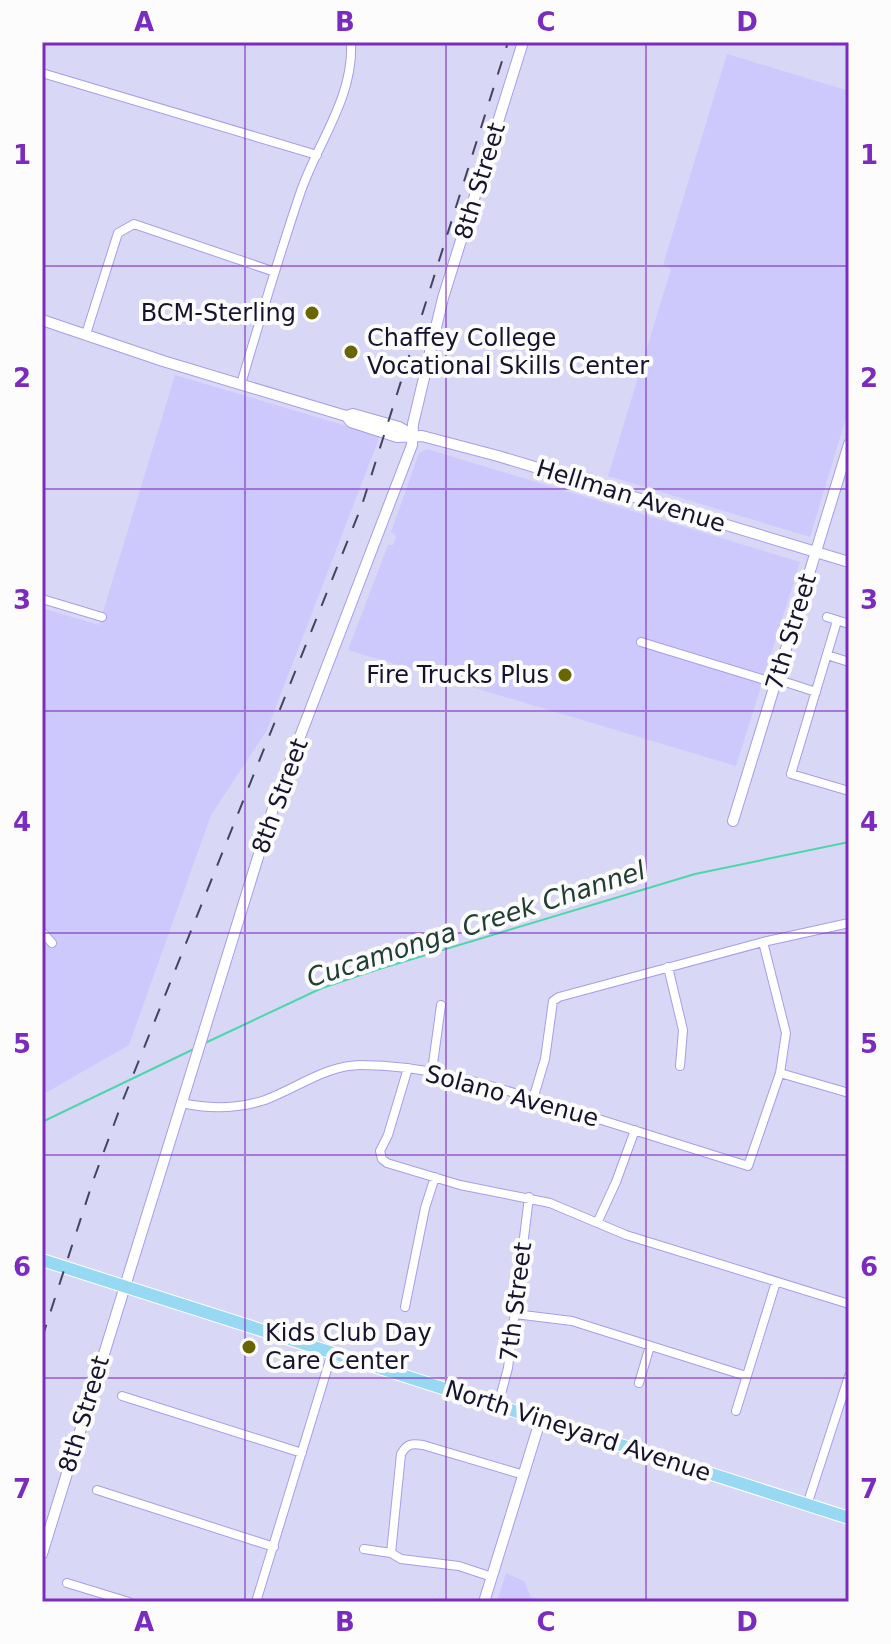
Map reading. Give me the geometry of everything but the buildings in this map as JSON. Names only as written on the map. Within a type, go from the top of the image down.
[{"type":"main road","name":"North Vineyard Avenue","points":[[42,1260],[849,1518]]},
{"type":"street","points":[[241,384],[302,188],[339,108],[352,59],[351,42]]},
{"type":"street","name":"8th Street","points":[[42,1554],[276,799],[394,496],[413,435],[443,298],[523,42]]},
{"type":"street","points":[[42,73],[317,155]]},
{"type":"street","points":[[86,334],[113,245],[122,229],[134,224],[275,272]]},
{"type":"street","name":"Hellman Avenue","points":[[42,320],[346,416],[351,422],[397,437],[413,435],[498,456],[849,562]]},
{"type":"street","name":"7th Street","points":[[733,821],[849,444]]},
{"type":"street","points":[[42,599],[102,617]]},
{"type":"street","points":[[827,617],[849,624]]},
{"type":"street","points":[[837,621],[791,774],[849,791]]},
{"type":"street","points":[[641,642],[765,680],[776,679],[816,692]]},
{"type":"street","points":[[827,655],[849,662]]},
{"type":"street","points":[[533,1099],[545,1059],[553,1001],[559,997],[763,942],[849,923]]},
{"type":"street","points":[[42,932],[52,943]]},
{"type":"street","points":[[763,942],[786,1033],[780,1073],[849,1093]]},
{"type":"street","points":[[668,967],[683,1030],[680,1066]]},
{"type":"street","points":[[432,1071],[441,1005]]},
{"type":"street","name":"Solano Avenue","points":[[181,1103],[217,1108],[245,1105],[338,1069],[357,1065],[408,1068],[485,1083],[748,1166],[780,1073]]},
{"type":"street","points":[[408,1068],[388,1135],[380,1151],[382,1159],[460,1185],[529,1197],[598,1221],[626,1235],[849,1304]]},
{"type":"street","points":[[598,1221],[635,1130]]},
{"type":"street","points":[[405,1307],[425,1208],[435,1177]]},
{"type":"street","name":"7th Street","points":[[498,1405],[508,1368],[529,1197]]},
{"type":"street","points":[[736,1411],[776,1282]]},
{"type":"street","points":[[515,1314],[572,1321],[746,1376]]},
{"type":"street","points":[[639,1383],[650,1346]]},
{"type":"street","points":[[256,1602],[332,1353]]},
{"type":"street","points":[[807,1505],[849,1376]]},
{"type":"street","points":[[122,1396],[302,1453]]},
{"type":"street","points":[[484,1602],[541,1418]]},
{"type":"street","points":[[391,1553],[401,1454],[406,1446],[412,1443],[423,1445],[524,1475]]},
{"type":"street","points":[[97,1490],[274,1547]]},
{"type":"street","points":[[364,1549],[391,1553],[401,1559],[459,1566],[492,1577]]},
{"type":"street","points":[[67,1583],[129,1602]]},
{"type":"shaded area","points":[[727,54],[849,91],[849,408],[810,537],[608,476],[671,269],[663,265]]},
{"type":"shaded area","points":[[175,375],[380,436],[267,730],[211,815],[129,1045],[42,1095],[42,608],[99,625]]},
{"type":"shaded area","points":[[427,449],[800,562],[736,766],[348,650],[388,545],[393,545],[396,536],[391,532],[419,453]]},
{"type":"shaded area","points":[[506,1573],[524,1581],[531,1597],[548,1602],[497,1602]]},
{"type":"waterway","name":"Cucamonga Creek Channel","points":[[205,1043],[322,988],[376,970],[695,874],[849,842]]},
{"type":"waterway","name":"Cucamonga Creek Channel","points":[[42,1122],[196,1048]]},
{"type":"railway","points":[[42,1338],[123,1100],[362,505],[508,42]]},
{"type":"place","name":"BCM-Sterling","points":[[312,313]]},
{"type":"place","name":"Chaffey College Vocational Skills Center","points":[[351,352]]},
{"type":"place","name":"Fire Trucks Plus","points":[[565,675]]},
{"type":"place","name":"Kids Club Day Care Center","points":[[249,1347]]}]
